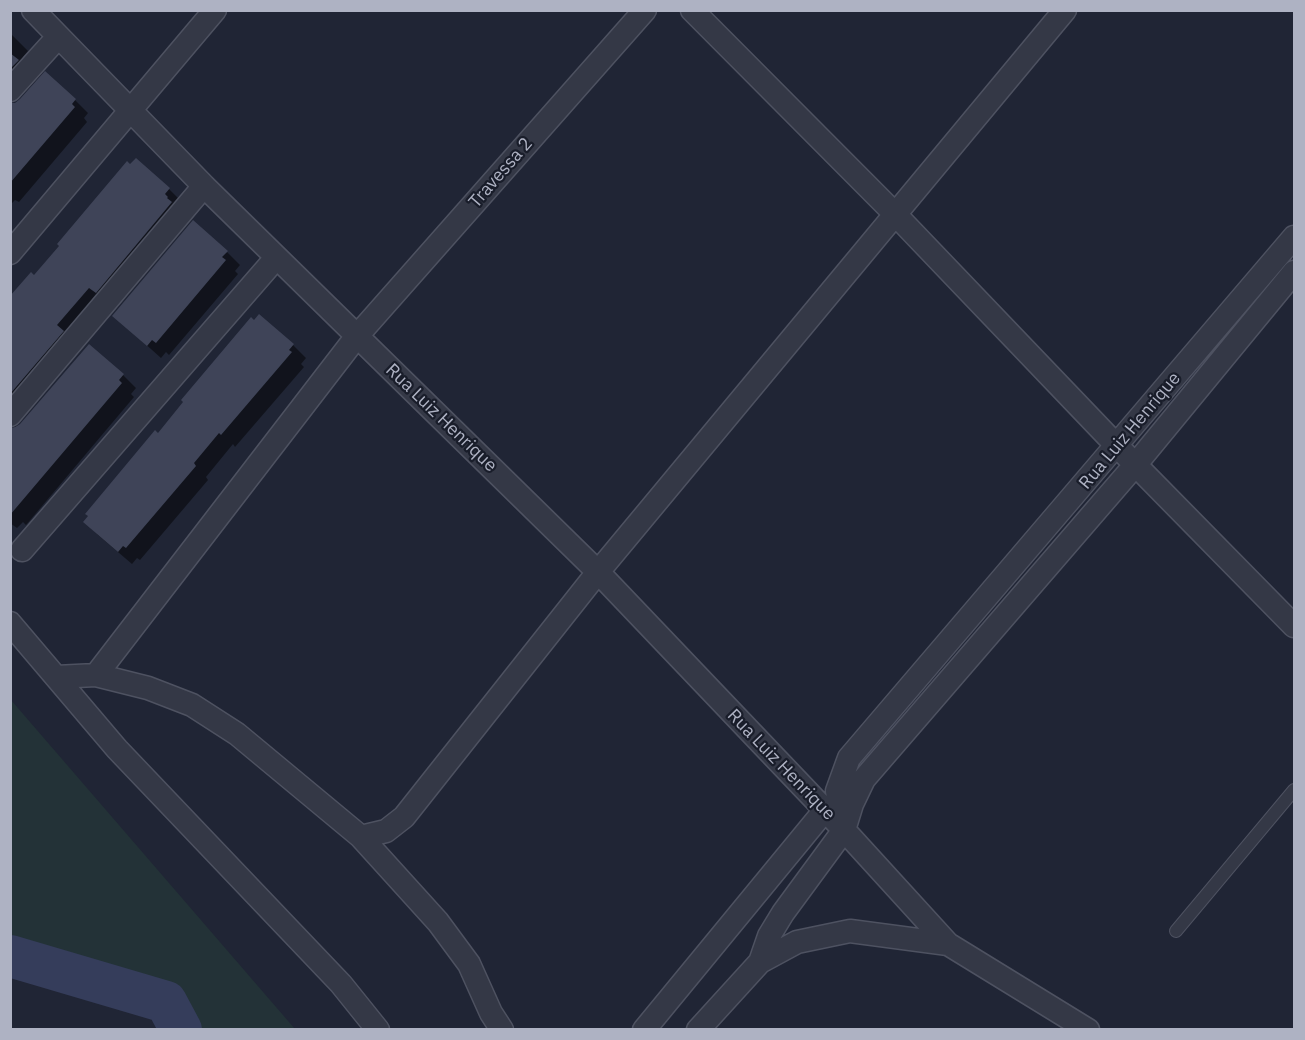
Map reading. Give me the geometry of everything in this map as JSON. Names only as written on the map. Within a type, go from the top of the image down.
[{"type":"street","name":"Rua Luiz Henrique","points":[[33,10],[276,258],[598,573],[844,830],[948,944],[1088,1029]]},
{"type":"street","points":[[10,253],[215,10]]},
{"type":"street","name":"Travessa 2","points":[[96,675],[357,336],[645,10]]},
{"type":"street","points":[[692,10],[895,214],[1294,626]]},
{"type":"street","points":[[361,837],[386,831],[404,817],[598,573],[1065,10]]},
{"type":"street","points":[[10,90],[58,37]]},
{"type":"street","points":[[10,415],[204,186]]},
{"type":"street","name":"Rua Luiz Henrique","points":[[844,830],[837,791],[849,758],[1118,446],[1294,237]]},
{"type":"street","points":[[22,550],[276,258]]},
{"type":"street","name":"Rua Luiz Henrique","points":[[760,962],[769,936],[783,914],[844,830],[852,804],[864,779],[1136,464],[1294,272]]},
{"type":"street","points":[[10,623],[117,749],[340,984],[378,1029]]},
{"type":"street","points":[[56,677],[96,675],[148,688],[192,705],[237,734],[361,837],[438,922],[470,964],[491,1013],[502,1029]]},
{"type":"street","points":[[644,1029],[825,810]]},
{"type":"street","points":[[698,1029],[760,962],[796,942],[850,931],[948,944]]},
{"type":"lane","points":[[1176,931],[1294,790]]},
{"type":"shaded area","points":[[11,700],[295,1029],[181,1029],[166,1002],[11,956]]},
{"type":"building","points":[[10,53],[19,60],[10,69]]},
{"type":"building","points":[[45,71],[76,99],[72,104],[75,107],[10,183],[10,103],[15,103],[20,99]]},
{"type":"building","points":[[136,158],[170,188],[165,194],[172,202],[96,293],[89,288],[57,325],[64,331],[10,394],[10,296],[31,272],[34,275],[127,161],[130,164]]},
{"type":"building","points":[[193,220],[228,251],[222,257],[226,260],[156,343],[152,340],[147,346],[112,316]]},
{"type":"building","points":[[259,314],[294,344],[289,350],[292,352],[221,435],[219,433],[194,463],[196,466],[126,548],[123,546],[118,552],[83,522],[88,516],[85,514],[155,430],[158,433],[183,402],[181,400],[251,317],[254,320]]},
{"type":"building","points":[[89,344],[124,374],[119,380],[122,383],[10,515],[10,428],[20,424]]},
{"type":"waterway","points":[[10,956],[166,1002],[181,1030]]}]
